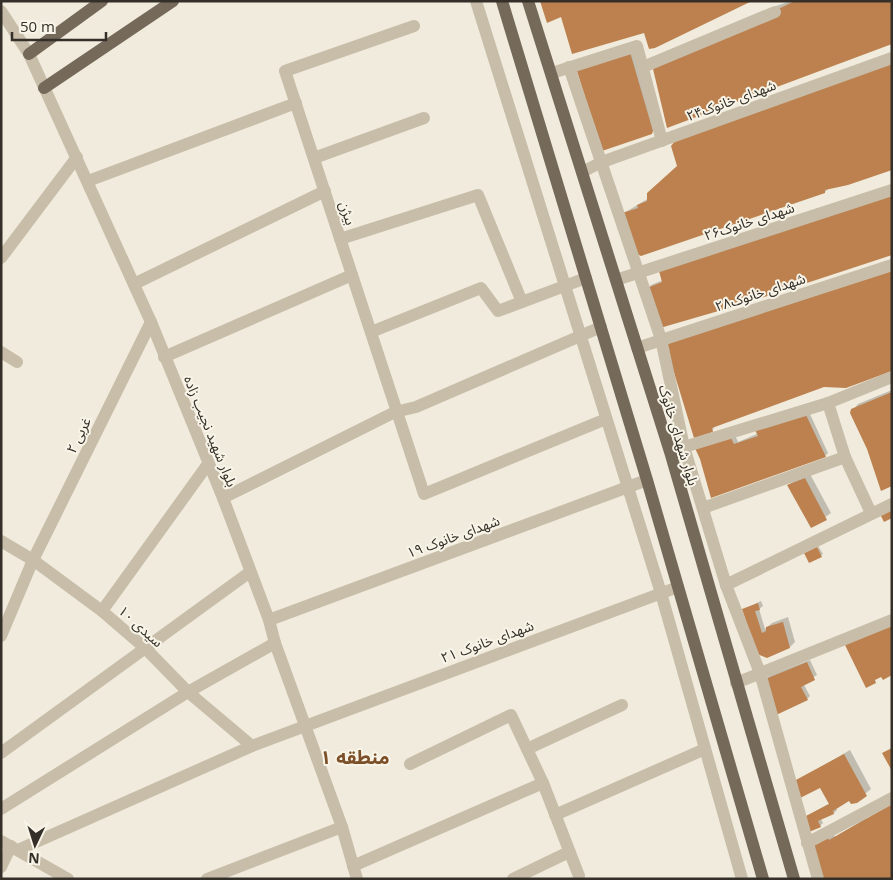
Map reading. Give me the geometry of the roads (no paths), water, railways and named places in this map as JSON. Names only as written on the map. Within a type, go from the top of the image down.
[{"type":"main road","points":[[29,54],[102,1]]},
{"type":"main road","points":[[44,88],[173,1]]},
{"type":"main road","points":[[502,1],[647,480],[763,879]]},
{"type":"main road","name":"بلوار شهدای خانوک","points":[[528,1],[670,455],[794,879]]},
{"type":"street","points":[[476,1],[661,593],[742,879]]},
{"type":"street","name":"بلوار شهید نجیب زاده","points":[[1,11],[29,54],[151,322],[223,498],[269,620],[275,644],[306,724],[342,827],[357,879]]},
{"type":"street","points":[[643,67],[775,12]]},
{"type":"street","name":"بیژن","points":[[414,26],[285,71],[395,412],[424,494],[606,419]]},
{"type":"street","points":[[552,73],[638,46],[662,140]]},
{"type":"street","name":"شهدای خانوک۲۴","points":[[582,172],[602,162],[892,58]]},
{"type":"street","points":[[569,67],[661,339],[684,447],[726,585],[760,673],[818,879]]},
{"type":"street","points":[[88,181],[296,103]]},
{"type":"street","points":[[314,158],[424,118]]},
{"type":"street","points":[[1,258],[77,157]]},
{"type":"street","name":"شهدای خانوک۲۶","points":[[616,280],[892,190]]},
{"type":"street","points":[[134,284],[325,191]]},
{"type":"street","points":[[340,239],[478,195],[522,302]]},
{"type":"street","name":"شهدای خانوک۲۸","points":[[637,348],[892,265]]},
{"type":"street","points":[[164,357],[352,275]]},
{"type":"street","points":[[370,332],[481,288],[498,311],[586,278]]},
{"type":"street","name":"غربی ۲","points":[[1,636],[33,560],[151,322]]},
{"type":"street","points":[[223,498],[395,412],[416,407],[601,327]]},
{"type":"street","points":[[1,352],[17,362]]},
{"type":"street","points":[[670,455],[684,447],[828,403],[892,377]]},
{"type":"street","points":[[828,403],[844,457],[871,512]]},
{"type":"street","points":[[704,508],[844,457]]},
{"type":"street","points":[[102,611],[208,464]]},
{"type":"street","name":"شهدای خانوک ۱۹","points":[[269,620],[647,480]]},
{"type":"street","points":[[726,585],[871,512],[892,504]]},
{"type":"street","name":"سیدی ۱۰","points":[[1,541],[33,560],[102,611],[145,648],[188,692],[252,746]]},
{"type":"street","points":[[1,753],[250,572]]},
{"type":"street","name":"شهدای خانوک ۲۱","points":[[10,846],[306,724],[678,587]]},
{"type":"street","points":[[736,683],[892,620]]},
{"type":"street","points":[[1,808],[188,692],[275,644]]},
{"type":"street","points":[[681,662],[698,656]]},
{"type":"street","points":[[527,749],[622,705]]},
{"type":"street","points":[[410,764],[511,715],[542,782],[579,876]]},
{"type":"street","points":[[555,815],[705,749]]},
{"type":"street","points":[[353,866],[542,782]]},
{"type":"street","points":[[807,843],[892,798]]},
{"type":"street","points":[[725,818],[744,814]]},
{"type":"street","points":[[207,879],[228,875],[342,827]]},
{"type":"street","points":[[1,867],[10,846],[65,878]]},
{"type":"street","points":[[513,879],[569,852]]},
{"type":"district","name":"منطقه ۱","points":[[355,757]]}]
